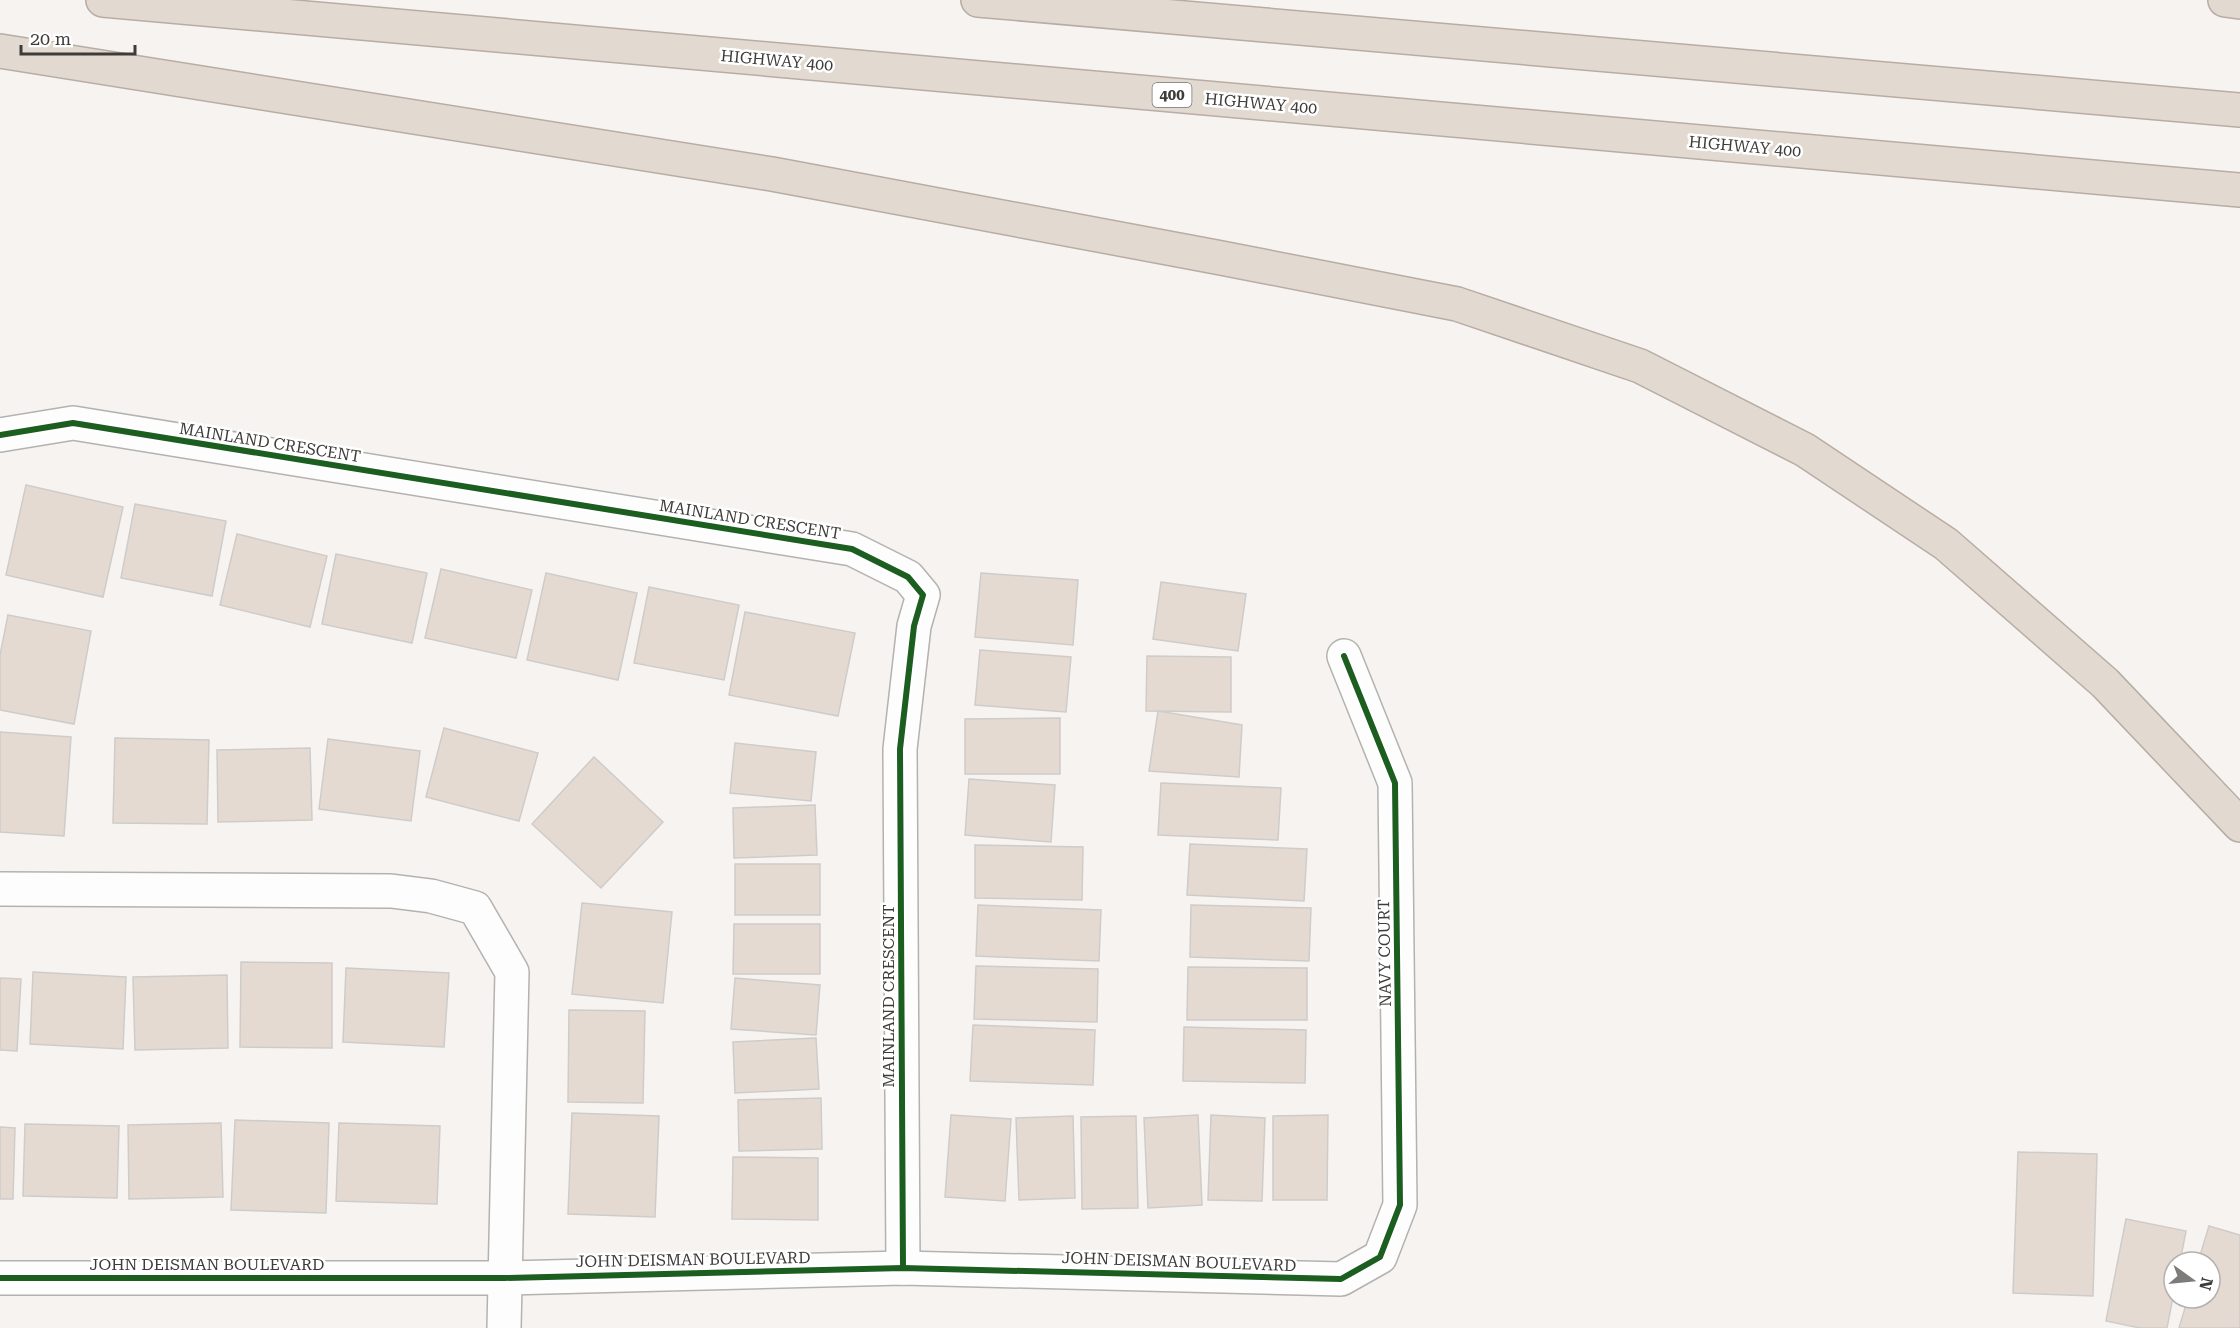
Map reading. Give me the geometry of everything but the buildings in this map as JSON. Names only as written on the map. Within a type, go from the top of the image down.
[{"type":"highway","name":"HIGHWAY 400","points":[[104,0],[2240,189]]},
{"type":"highway","points":[[978,0],[2240,110]]},
{"type":"highway","points":[[2225,0],[2240,2]]},
{"type":"highway","points":[[0,51],[772,174],[1216,257],[1457,304],[1640,366],[1805,450],[1946,544],[2105,683],[2240,825]]},
{"type":"street","name":"MAINLAND CRESCENT","points":[[0,435],[73,423],[852,549],[908,577],[922,595],[914,626],[900,749],[903,1268]]},
{"type":"street","name":"NAVY COURT","points":[[1344,656],[1395,783],[1400,1205],[1380,1257]]},
{"type":"street","points":[[0,889],[392,891],[431,896],[475,908],[512,972],[504,1328]]},
{"type":"street","name":"JOHN DEISMAN BOULEVARD","points":[[0,1278],[504,1278],[903,1268],[1341,1279],[1380,1257]]},
{"type":"cycle path","points":[[0,435],[73,423],[852,549],[908,577],[923,595],[914,626],[900,749],[903,1268]]},
{"type":"cycle path","points":[[0,1278],[504,1278],[903,1268],[1341,1279],[1380,1257],[1400,1205],[1395,783],[1344,656]]}]
